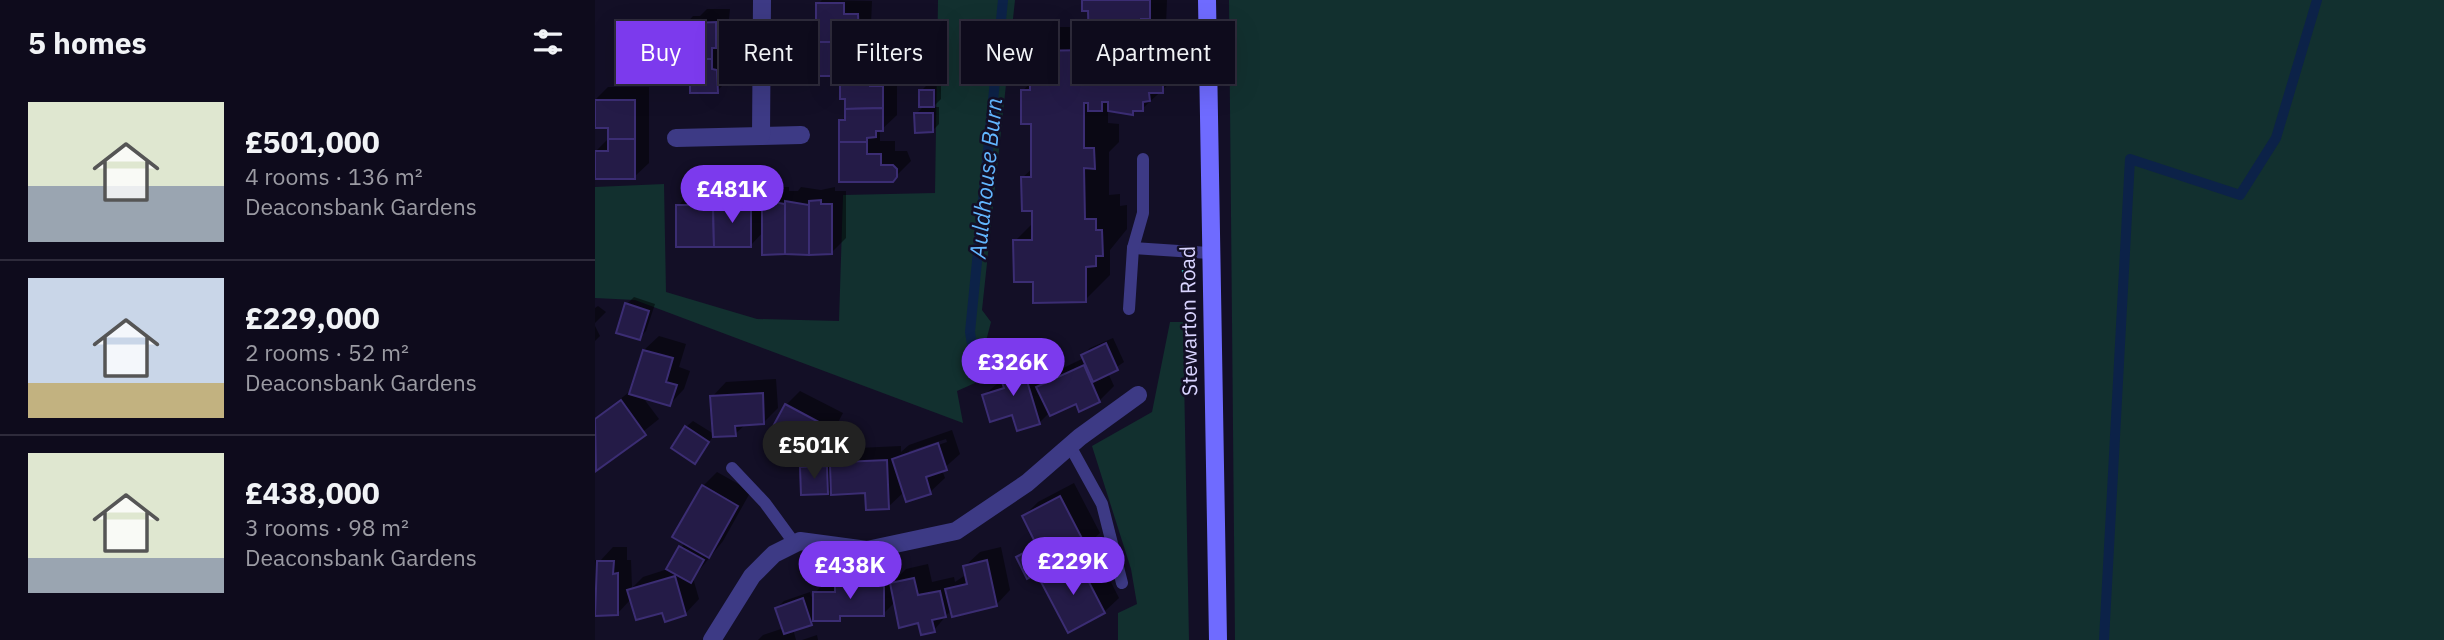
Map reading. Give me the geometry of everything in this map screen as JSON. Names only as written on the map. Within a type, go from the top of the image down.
[{"type":"main road","name":"Stewarton Road","points":[[1207,0],[1209,253],[1218,640]]},
{"type":"street","points":[[761,136],[762,0]]},
{"type":"street","points":[[676,138],[801,135]]},
{"type":"street","points":[[712,640],[762,563],[800,541],[867,550],[956,531],[1027,483],[1070,446],[1138,395]]},
{"type":"lane","points":[[1129,309],[1133,248],[1143,212],[1143,159]]},
{"type":"lane","points":[[1133,248],[1209,253]]},
{"type":"lane","points":[[1070,446],[1102,504],[1122,583]]},
{"type":"lane","points":[[732,468],[765,503],[795,544]]},
{"type":"green space","points":[[938,0],[1015,0],[1013,21],[961,21],[961,84],[1006,84],[982,310],[991,322],[975,383],[957,391],[963,423],[635,300],[595,298],[595,187],[664,184],[666,292],[757,319],[839,321],[843,195],[935,193],[937,84],[947,84],[947,21],[938,21]]},
{"type":"green space","points":[[1229,0],[2444,0],[2444,640],[1235,640],[1230,84],[1235,84],[1235,21],[1229,21]]},
{"type":"green space","points":[[1170,322],[1183,322],[1189,640],[1118,640],[1118,613],[1137,604],[1131,569],[1092,446],[1152,412]]},
{"type":"building","points":[[1082,0],[1150,0],[1150,19],[1141,21],[1088,21],[1088,11],[1082,11]]},
{"type":"building","points":[[816,3],[844,3],[844,14],[858,14],[858,21],[832,21],[832,42],[818,42]]},
{"type":"building","points":[[705,22],[716,22],[716,48],[712,48],[712,59],[705,59]]},
{"type":"building","points":[[818,42],[832,42],[832,76],[818,76]]},
{"type":"building","points":[[1072,50],[1072,84],[1165,85],[1163,93],[1149,93],[1150,101],[1143,102],[1143,111],[1133,111],[1133,115],[1108,111],[1108,102],[1102,102],[1102,111],[1088,111],[1088,103],[1084,103],[1084,148],[1094,148],[1095,169],[1084,168],[1085,219],[1096,219],[1096,230],[1102,230],[1103,256],[1096,256],[1096,266],[1086,267],[1086,302],[1033,303],[1033,282],[1014,282],[1013,240],[1032,240],[1032,211],[1022,211],[1021,177],[1031,177],[1031,124],[1021,124],[1021,90],[1030,90],[1030,84],[1058,84],[1058,51]]},
{"type":"building","points":[[705,59],[712,59],[712,69],[717,70],[718,93],[690,93],[690,84],[705,84]]},
{"type":"building","points":[[840,84],[883,86],[883,108],[845,109],[845,99],[840,99]]},
{"type":"building","points":[[919,90],[934,90],[934,107],[919,107]]},
{"type":"building","points":[[595,100],[635,100],[635,139],[608,139],[608,128],[595,128]]},
{"type":"building","points":[[883,108],[883,131],[876,131],[876,137],[867,138],[867,142],[839,142],[839,120],[845,120],[845,109]]},
{"type":"building","points":[[914,113],[933,113],[933,132],[915,133]]},
{"type":"building","points":[[608,139],[635,139],[635,179],[595,179],[595,151],[608,151]]},
{"type":"building","points":[[839,142],[867,142],[867,154],[881,154],[881,165],[893,165],[897,169],[897,177],[893,182],[839,182]]},
{"type":"building","points":[[689,200],[704,200],[704,205],[713,205],[714,247],[676,247],[676,205],[689,205]]},
{"type":"building","points":[[722,200],[739,200],[739,205],[751,205],[751,247],[714,247],[713,205],[722,205]]},
{"type":"building","points":[[762,200],[785,204],[785,254],[762,255]]},
{"type":"building","points":[[821,200],[821,204],[832,204],[832,254],[809,255],[809,201]]},
{"type":"building","points":[[785,201],[809,205],[809,255],[785,254]]},
{"type":"building","points":[[625,303],[649,311],[640,340],[616,333]]},
{"type":"building","points":[[1106,343],[1118,370],[1093,382],[1081,355]]},
{"type":"building","points":[[643,350],[673,358],[666,382],[677,385],[670,406],[629,394]]},
{"type":"building","points":[[1021,361],[1040,424],[1017,431],[1012,415],[990,422],[982,395],[1004,388],[997,368]]},
{"type":"building","points":[[1084,365],[1100,402],[1079,412],[1076,404],[1050,416],[1036,387]]},
{"type":"building","points":[[763,393],[764,424],[735,426],[736,436],[713,437],[710,396]]},
{"type":"building","points":[[621,400],[646,435],[596,471],[595,419]]},
{"type":"building","points":[[785,404],[830,428],[811,463],[791,453],[796,443],[771,430]]},
{"type":"building","points":[[685,426],[709,442],[695,464],[671,448]]},
{"type":"building","points":[[938,443],[947,470],[926,477],[931,494],[906,502],[892,459]]},
{"type":"building","points":[[887,460],[889,509],[866,510],[865,493],[831,495],[830,465]]},
{"type":"building","points":[[827,466],[828,494],[801,495],[800,467]]},
{"type":"building","points":[[702,485],[738,506],[709,558],[672,537]]},
{"type":"building","points":[[1060,496],[1087,548],[1027,579],[1016,557],[1037,546],[1022,516]]},
{"type":"building","points":[[679,546],[704,560],[691,583],[666,569]]},
{"type":"building","points":[[987,560],[997,606],[952,617],[945,589],[967,584],[963,566]]},
{"type":"building","points":[[597,561],[614,561],[613,574],[618,573],[618,615],[595,616]]},
{"type":"building","points":[[1078,561],[1105,613],[1068,633],[1040,580]]},
{"type":"building","points":[[675,576],[686,615],[665,622],[662,613],[636,620],[627,590]]},
{"type":"building","points":[[867,577],[867,584],[884,584],[884,616],[840,616],[840,621],[813,621],[813,592],[835,592],[835,584],[852,584],[852,578]]},
{"type":"building","points":[[914,578],[918,595],[940,591],[946,617],[932,620],[935,632],[921,635],[918,623],[899,628],[890,583]]},
{"type":"building","points":[[803,598],[812,625],[784,634],[775,608]]},
{"type":"waterway","name":"Auldhouse Burn","points":[[974,356],[970,332],[1003,0]]},
{"type":"waterway","points":[[2104,640],[2130,159],[2240,195],[2276,138],[2317,0]]}]
